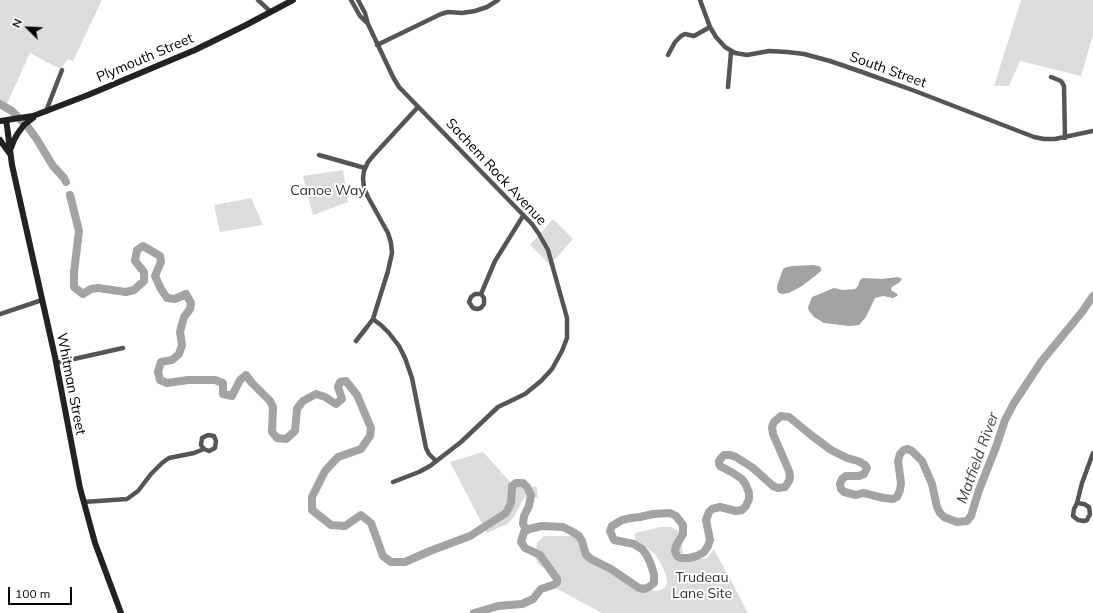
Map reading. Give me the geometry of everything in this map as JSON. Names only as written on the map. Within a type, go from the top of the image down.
[{"type":"main road","name":"Plymouth Street","points":[[5,120],[26,120],[178,57],[224,36],[293,0]]},
{"type":"main road","name":"Whitman Street","points":[[5,120],[10,156],[56,363],[75,467],[90,526],[121,613]]},
{"type":"main road","points":[[10,156],[13,143],[26,120]]},
{"type":"main road","points":[[0,140],[10,156]]},
{"type":"street","points":[[258,0],[271,12]]},
{"type":"street","name":"Sachem Rock Avenue","points":[[351,0],[360,16],[368,24]]},
{"type":"street","name":"Sachem Rock Avenue","points":[[358,0],[395,82],[418,108],[532,224],[545,245],[567,318],[567,338],[562,351],[552,369],[538,384],[525,394],[498,407],[460,442],[436,461],[419,472],[393,482]]},
{"type":"street","points":[[377,44],[441,14],[448,12],[462,13],[480,10],[498,0]]},
{"type":"street","points":[[700,0],[710,28],[725,48],[731,52],[728,87]]},
{"type":"street","points":[[668,55],[675,42],[681,36],[685,34],[694,36],[710,28]]},
{"type":"street","name":"South Street","points":[[731,52],[747,55],[769,51],[812,56],[862,72],[960,108],[1029,136],[1050,140],[1093,131]]},
{"type":"street","points":[[46,112],[62,70]]},
{"type":"street","points":[[1051,77],[1061,81],[1064,88],[1065,138]]},
{"type":"street","points":[[356,341],[373,319],[391,259],[392,248],[386,227],[366,192],[363,178],[365,168],[368,162],[384,143],[418,108]]},
{"type":"street","points":[[319,156],[365,168]]},
{"type":"street","points":[[481,294],[495,261],[524,216]]},
{"type":"street","points":[[0,314],[42,300]]},
{"type":"street","points":[[373,319],[389,333],[405,358],[412,378],[426,448],[429,454],[436,461]]},
{"type":"street","points":[[56,363],[123,348]]},
{"type":"street","points":[[84,502],[127,499],[135,494],[151,474],[165,460],[204,449]]},
{"type":"street","points":[[1077,503],[1084,504],[1088,507],[1090,514],[1087,520],[1078,520],[1073,516],[1082,483],[1091,468],[1093,453]]},
{"type":"green space","points":[[0,0],[102,0],[73,61],[68,59],[60,69],[30,53],[6,106],[0,104]]},
{"type":"green space","points":[[1021,0],[1093,0],[1093,35],[1081,76],[1020,61],[1009,86],[994,86]]},
{"type":"green space","name":"Canoe Way","points":[[343,170],[348,202],[313,215],[303,176]]},
{"type":"green space","points":[[251,198],[263,225],[220,232],[214,205]]},
{"type":"green space","points":[[553,219],[573,239],[550,265],[530,245]]},
{"type":"green space","points":[[483,452],[514,486],[537,487],[538,499],[534,496],[528,495],[524,498],[514,517],[507,524],[487,533],[450,462]]},
{"type":"green space","name":"Trudeau Lane Site","points":[[661,527],[671,527],[681,534],[683,557],[690,561],[707,558],[714,549],[748,613],[602,613],[550,585],[554,581],[554,576],[538,564],[535,557],[537,543],[544,536],[571,536],[579,539],[595,558],[614,575],[643,589],[657,591],[665,588],[667,584],[666,574],[656,555],[635,539],[635,533]]},
{"type":"shaded area","points":[[793,266],[819,266],[821,271],[802,286],[789,293],[779,293],[777,286],[783,269]]},
{"type":"shaded area","points":[[898,277],[902,279],[891,288],[892,291],[898,295],[893,298],[883,296],[875,298],[866,317],[859,325],[849,326],[824,323],[814,317],[809,311],[808,307],[812,297],[834,288],[843,290],[855,289],[860,280],[863,278],[881,279]]},
{"type":"waterway","points":[[0,104],[12,111],[28,127],[53,166],[66,182]]},
{"type":"waterway","points":[[70,195],[79,231],[74,272],[74,287],[83,294],[91,289],[98,288],[126,292],[134,290],[144,281],[144,272],[135,261],[137,250],[143,246],[160,256],[161,262],[155,276],[167,298],[175,299],[186,294],[191,303],[190,309],[184,317],[180,332],[182,345],[179,354],[172,360],[161,362],[158,372],[160,380],[167,383],[188,380],[215,380],[223,383],[223,394],[232,396],[240,380],[246,375],[270,401],[273,407],[272,432],[277,438],[286,439],[295,431],[297,409],[303,401],[316,394],[325,397],[336,404],[342,399],[338,387],[340,382],[346,381],[357,395],[371,428],[370,436],[361,449],[338,457],[325,471],[312,497],[312,510],[331,525],[345,526],[361,515],[371,523],[383,556],[391,562],[405,562],[470,536],[506,513],[511,503],[512,486],[516,483],[523,483],[531,495],[529,506],[524,516],[523,524],[526,530]]},
{"type":"waterway","name":"Matfield River","points":[[474,613],[498,606],[522,604],[533,599],[541,589],[557,582],[557,579],[540,555],[525,548],[521,542],[524,532],[529,529],[542,526],[563,527],[571,531],[579,536],[586,555],[591,559],[611,569],[639,588],[644,589],[654,583],[654,574],[646,554],[642,549],[634,544],[614,540],[610,531],[612,526],[622,520],[653,514],[670,513],[676,516],[683,525],[683,534],[676,546],[675,551],[677,556],[681,558],[689,558],[704,552],[710,540],[706,520],[709,512],[712,509],[720,507],[736,511],[742,510],[746,506],[749,499],[749,493],[742,479],[720,466],[719,461],[724,455],[736,457],[753,468],[773,486],[778,488],[785,487],[789,481],[789,471],[773,434],[772,427],[774,422],[781,416],[789,417],[831,450],[865,465],[867,468],[864,474],[859,476],[846,476],[842,479],[840,484],[841,489],[844,492],[856,495],[863,493],[893,499],[897,497],[901,483],[898,461],[900,454],[904,450],[908,449],[922,461],[932,484],[937,507],[940,513],[944,517],[957,522],[967,521],[971,516],[1005,420],[1014,403],[1041,362],[1082,312],[1093,296]]}]
